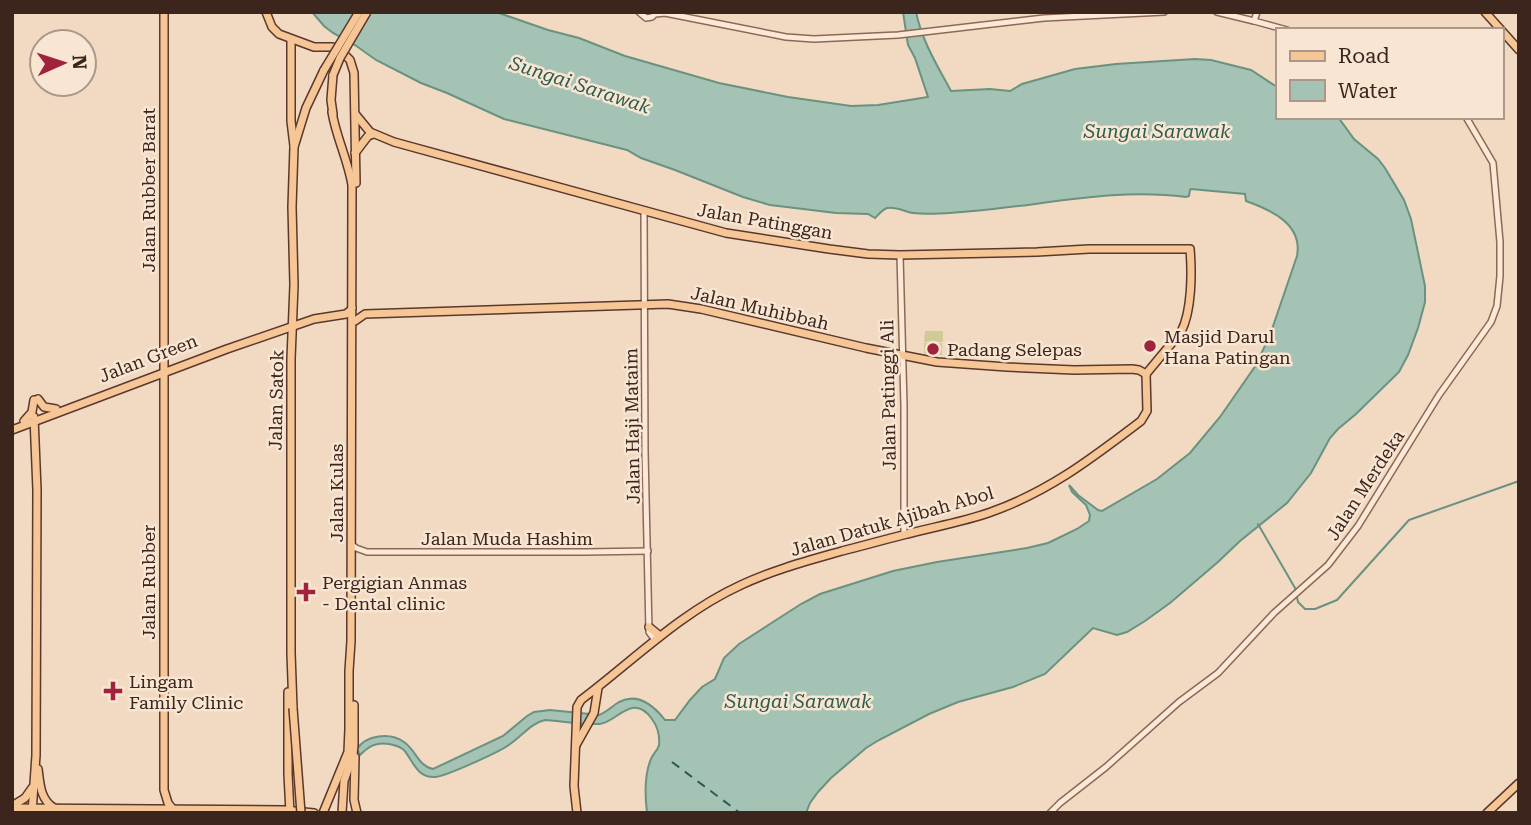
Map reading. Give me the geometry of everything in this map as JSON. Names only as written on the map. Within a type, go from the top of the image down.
[{"type":"main road","name":"Jalan Rubber Barat","points":[[163,371],[164,12]]},
{"type":"main road","points":[[266,12],[275,32],[291,38]]},
{"type":"main road","name":"Jalan Satok","points":[[294,147],[306,108],[324,70],[359,12]]},
{"type":"main road","name":"Jalan Kulas","points":[[352,344],[355,321],[352,185],[332,111],[333,75],[367,12]]},
{"type":"main road","points":[[1486,12],[1500,28]]},
{"type":"main road","points":[[1503,32],[1519,50]]},
{"type":"main road","name":"Jalan Kulas","points":[[291,38],[314,47],[333,47],[340,50],[353,66],[354,73],[356,184],[349,729],[348,752],[323,813]]},
{"type":"main road","name":"Jalan Satok","points":[[291,38],[291,121],[294,147],[291,653],[301,813]]},
{"type":"main road","name":"Jalan Kulas","points":[[332,111],[356,184]]},
{"type":"main road","name":"Jalan Patinggan","points":[[355,115],[373,134],[394,142],[739,235],[865,254],[1191,249],[1190,293],[1184,327],[1146,374]]},
{"type":"main road","points":[[355,152],[368,136],[373,134]]},
{"type":"main road","name":"Jalan Muhibbah","points":[[365,314],[668,304],[937,362],[1074,370],[1132,369],[1146,374]]},
{"type":"main road","points":[[293,323],[346,314],[354,305],[365,314],[355,321]]},
{"type":"main road","points":[[294,306],[299,317],[314,319]]},
{"type":"main road","name":"Jalan Green","points":[[12,428],[56,409],[293,323]]},
{"type":"main road","name":"Jalan Green","points":[[12,428],[163,371]]},
{"type":"main road","name":"Jalan Rubber","points":[[155,809],[163,790],[163,371]]},
{"type":"main road","name":"Jalan Datuk Ajibah Abol","points":[[577,813],[577,707],[581,700],[657,638],[697,609],[750,581],[803,561],[954,523],[1037,492],[1078,468],[1141,421],[1147,411],[1146,374]]},
{"type":"main road","points":[[24,421],[32,412],[36,400],[44,407],[56,409]]},
{"type":"main road","points":[[32,810],[36,755],[39,472],[36,419]]},
{"type":"main road","points":[[649,629],[657,638]]},
{"type":"main road","points":[[648,646],[649,629]]},
{"type":"main road","name":"Jalan Kulas","points":[[342,813],[344,781],[354,745],[351,642]]},
{"type":"main road","name":"Jalan Satok","points":[[290,811],[287,707],[291,653]]},
{"type":"main road","points":[[576,745],[594,713],[598,688]]},
{"type":"main road","points":[[354,745],[354,800],[357,813]]},
{"type":"main road","points":[[36,755],[42,796],[54,808]]},
{"type":"main road","points":[[1487,813],[1519,783]]},
{"type":"main road","points":[[12,807],[24,798],[34,785]]},
{"type":"main road","name":"Jalan Rubber","points":[[163,790],[167,803],[172,808]]},
{"type":"main road","points":[[12,807],[32,810],[172,808],[314,813]]},
{"type":"street","points":[[639,12],[646,18],[665,12],[799,39],[844,39],[1044,18],[1164,12]]},
{"type":"street","points":[[1217,12],[1280,28]]},
{"type":"street","points":[[1254,21],[1257,12]]},
{"type":"street","name":"Jalan Merdeka","points":[[1050,813],[1179,702],[1218,673],[1286,601],[1328,565],[1358,526],[1438,395],[1491,322],[1497,306],[1500,276],[1500,242],[1493,163],[1466,119]]},
{"type":"street","name":"Jalan Haji Mataim","points":[[644,211],[649,629]]},
{"type":"street","name":"Jalan Patinggi Ali","points":[[900,255],[904,535]]},
{"type":"street","points":[[351,545],[367,552]]},
{"type":"street","name":"Jalan Muda Hashim","points":[[367,552],[648,551]]},
{"type":"street","points":[[351,562],[358,554],[367,552]]},
{"type":"shaded area","points":[[925,331],[943,331],[943,342],[924,342]]},
{"type":"shaded area","name":"Padang Selepas","points":[[924,343],[942,343],[942,355],[924,354]]},
{"type":"water","name":"Sungai Sarawak","points":[[312,12],[496,12],[579,38],[625,56],[719,83],[851,106],[878,105],[928,97],[908,45],[903,12],[916,12],[926,43],[951,91],[1010,91],[1022,84],[1075,69],[1116,64],[1195,59],[1211,60],[1251,70],[1276,86],[1276,119],[1339,119],[1354,139],[1385,168],[1404,200],[1411,219],[1425,286],[1425,302],[1408,355],[1399,372],[1330,438],[1311,473],[1287,503],[1170,603],[1127,632],[1117,635],[1093,628],[1045,674],[1013,687],[958,702],[879,740],[831,778],[810,803],[806,813],[647,813],[647,772],[659,738],[652,719],[638,708],[632,708],[600,724],[545,720],[496,752],[449,773],[429,777],[420,772],[404,750],[397,746],[376,744],[360,755],[357,749],[372,738],[392,737],[404,742],[424,765],[433,769],[503,736],[534,712],[550,710],[599,715],[619,702],[633,699],[645,702],[665,720],[675,720],[702,687],[715,679],[724,658],[739,644],[820,594],[893,571],[1048,543],[1077,529],[1089,521],[1090,515],[1086,505],[1072,492],[1069,485],[1078,495],[1102,511],[1157,479],[1190,453],[1220,417],[1256,365],[1270,335],[1297,256],[1298,245],[1295,235],[1283,220],[1246,201],[1245,194],[1191,189],[1186,197],[1130,194],[944,213],[913,213],[887,208],[875,218],[868,214],[770,205],[641,158],[627,150],[504,119],[376,60],[324,26]]},
{"type":"waterway","points":[[1258,524],[1295,588],[1298,602],[1305,609],[1315,609],[1337,600],[1409,520],[1519,481]]},
{"type":"ferry route","points":[[672,762],[740,813]]},
{"type":"place","name":"Masjid Darul Hana Patingan","points":[[1150,346]]},
{"type":"place","name":"Padang Selepas","points":[[933,349]]},
{"type":"place","name":"Pergigian Anmas - Dental clinic","points":[[306,592]]},
{"type":"place","name":"Lingam Family Clinic","points":[[113,691]]}]
